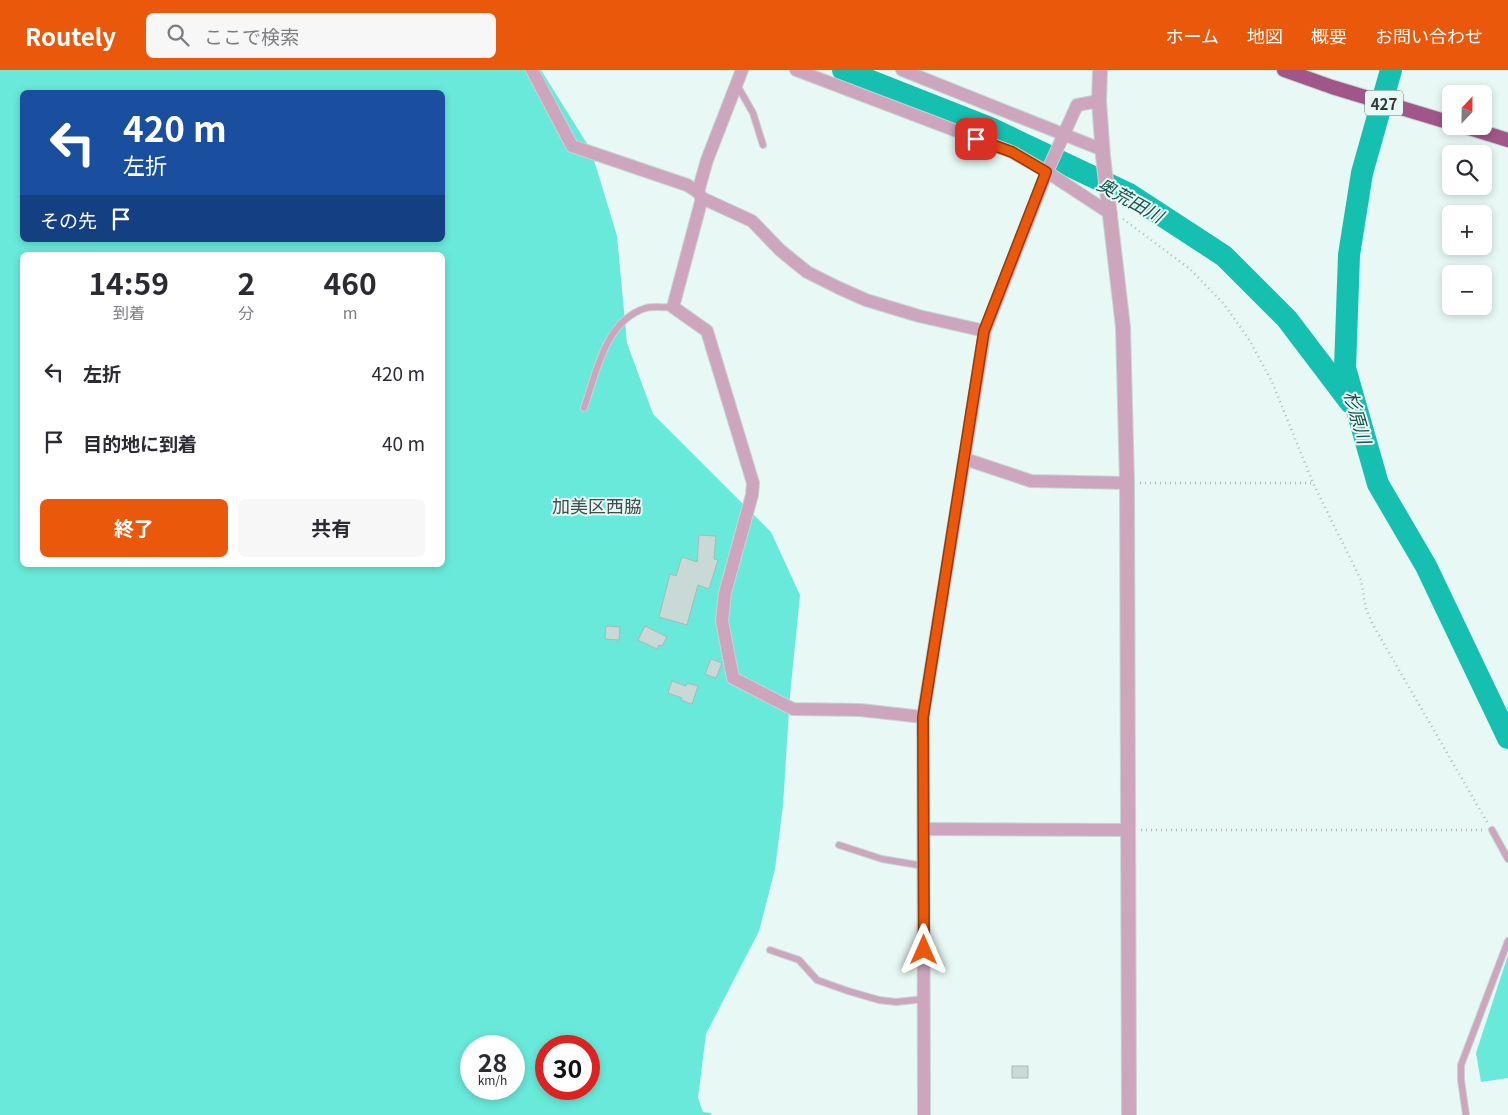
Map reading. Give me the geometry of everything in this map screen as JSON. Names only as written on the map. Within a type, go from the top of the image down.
[{"type":"highway","name":"427","points":[[1284,70],[1332,88],[1442,120]]},
{"type":"highway","points":[[1492,135],[1508,140]]},
{"type":"street","points":[[532,70],[572,146],[687,185],[700,195],[752,221],[780,250],[807,272],[839,288],[866,300],[918,316],[984,331]]},
{"type":"street","points":[[742,70],[707,160],[673,307],[707,331],[753,483],[752,495],[724,593],[722,621],[733,678],[793,709],[860,710],[923,717]]},
{"type":"street","points":[[796,70],[1012,152],[1048,170],[1110,210]]},
{"type":"street","points":[[902,70],[1062,138],[1103,153]]},
{"type":"street","points":[[1100,70],[1099,101],[1103,153],[1123,327],[1126,483],[1129,1115]]},
{"type":"street","points":[[924,1115],[923,717],[984,331],[1048,170],[1077,105],[1099,101]]},
{"type":"street","points":[[965,459],[1030,481],[1126,483]]},
{"type":"street","points":[[924,830],[1127,830]]},
{"type":"lane","points":[[737,84],[753,113],[763,146]]},
{"type":"lane","points":[[584,408],[603,352],[616,329],[631,315],[648,308],[673,307]]},
{"type":"lane","points":[[1492,830],[1508,859]]},
{"type":"lane","points":[[838,845],[882,859],[924,866]]},
{"type":"lane","points":[[1466,1115],[1461,1065],[1508,941]]},
{"type":"lane","points":[[770,950],[799,960],[817,980],[848,991],[879,1000],[896,1002],[925,999]]},
{"type":"path","points":[[1110,210],[1190,269],[1224,304],[1250,341],[1274,384],[1313,483],[1361,580],[1366,610],[1373,625],[1492,830]]},
{"type":"path","points":[[1126,483],[1313,483]]},
{"type":"path","points":[[1127,830],[1492,830]]},
{"type":"green space","points":[[0,70],[541,70],[591,150],[617,236],[627,343],[653,414],[771,532],[800,595],[790,695],[783,805],[775,869],[759,931],[706,1034],[698,1098],[703,1112],[711,1113],[711,1115],[0,1115]]},
{"type":"green space","points":[[1508,955],[1508,1078],[1481,1082],[1476,1053]]},
{"type":"building","points":[[699,535],[716,536],[714,559],[718,560],[709,589],[698,585],[687,625],[659,617],[670,574],[676,576],[682,557],[697,562]]},
{"type":"building","points":[[606,626],[620,627],[619,640],[605,639]]},
{"type":"building","points":[[645,626],[667,637],[662,646],[659,645],[657,649],[638,640]]},
{"type":"building","points":[[711,659],[722,663],[716,678],[705,674]]},
{"type":"building","points":[[672,681],[686,686],[687,683],[698,686],[692,704],[668,693]]},
{"type":"building","points":[[1012,1066],[1028,1066],[1028,1078],[1012,1078]]},
{"type":"waterway","name":"奥荒田川","points":[[843,70],[990,128],[1129,194],[1224,256],[1287,319],[1350,402]]},
{"type":"waterway","name":"杉原川","points":[[1391,70],[1362,173],[1349,255],[1345,368],[1378,484],[1426,566],[1508,738]]},
{"type":"district","name":"加美区西脇","points":[[597,505]]},
{"type":"route","points":[[924,950],[923,717],[984,331],[1046,172],[1012,152],[976,139]]}]
